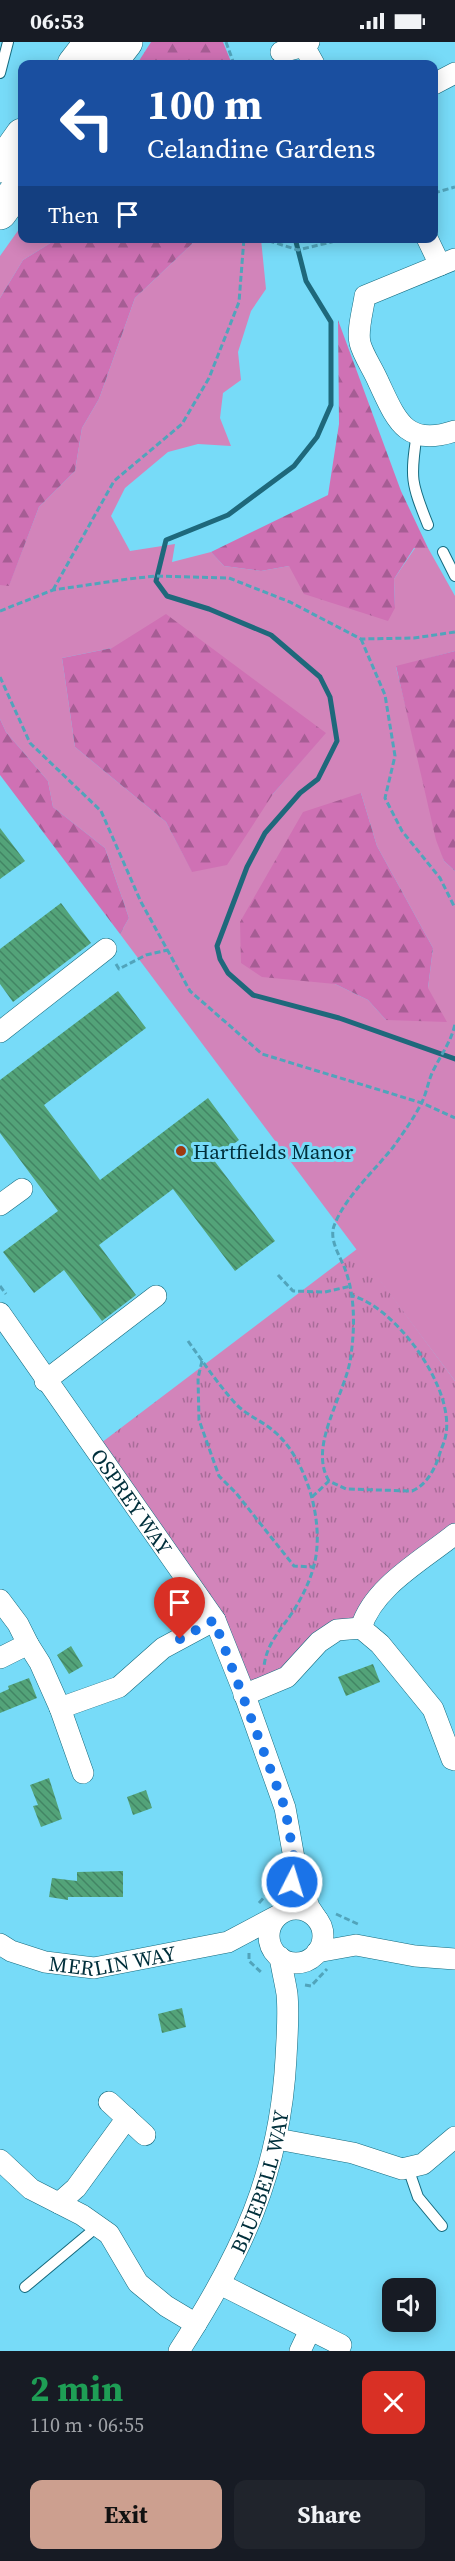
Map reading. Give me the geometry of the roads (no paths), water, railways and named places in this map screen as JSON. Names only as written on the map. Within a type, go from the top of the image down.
[{"type":"highway","points":[[77,60],[91,42]]},
{"type":"highway","points":[[112,60],[126,42]]},
{"type":"highway","points":[[0,166],[18,141]]},
{"type":"highway","points":[[0,213],[18,188]]},
{"type":"street","points":[[281,52],[307,44],[313,60]]},
{"type":"street","points":[[438,82],[455,73]]},
{"type":"street","points":[[431,243],[447,262],[365,296],[360,342],[397,421],[417,433],[440,436],[455,431]]},
{"type":"street","points":[[3,1023],[106,949]]},
{"type":"street","points":[[0,1205],[22,1189]]},
{"type":"street","points":[[45,1381],[156,1296]]},
{"type":"street","name":"OSPREY WAY","points":[[1,1318],[214,1620],[285,1808],[296,1869],[287,1905],[271,1924],[269,1934],[271,1947],[278,1955]]},
{"type":"street","points":[[362,1628],[366,1613],[378,1595],[455,1534]]},
{"type":"street","points":[[0,1600],[18,1624],[40,1663],[60,1708],[83,1773]]},
{"type":"street","points":[[60,1708],[119,1687],[163,1648],[214,1620]]},
{"type":"street","points":[[244,1695],[287,1677],[319,1642],[337,1630],[362,1628],[388,1653],[433,1709],[452,1759],[455,1760]]},
{"type":"street","points":[[0,1658],[28,1644]]},
{"type":"street","points":[[287,1905],[303,1910],[318,1922],[322,1936],[314,1955],[287,1995]]},
{"type":"street","points":[[287,1905],[318,1922],[415,1956],[455,1959]]},
{"type":"street","name":"MERLIN WAY","points":[[228,1942],[287,1905]]},
{"type":"street","name":"MERLIN WAY","points":[[0,1944],[11,1951],[45,1962],[94,1968],[228,1942],[255,1946],[294,1962],[360,1936]]},
{"type":"street","name":"BLUEBELL WAY","points":[[179,2351],[220,2284],[257,2207],[277,2139],[284,2092],[287,1995],[278,1955]]},
{"type":"street","points":[[109,2102],[145,2135]]},
{"type":"street","points":[[59,2203],[76,2188],[127,2118]]},
{"type":"street","points":[[277,2139],[353,2153],[402,2169],[423,2164],[455,2137]]},
{"type":"street","points":[[0,2160],[31,2189],[59,2203],[109,2234],[138,2283],[166,2306],[196,2324]]},
{"type":"street","points":[[220,2284],[341,2345]]},
{"type":"street","points":[[300,2351],[310,2330]]},
{"type":"lane","points":[[0,73],[8,42]]},
{"type":"lane","points":[[417,433],[411,470],[413,488],[428,525]]},
{"type":"lane","points":[[443,552],[455,576]]},
{"type":"lane","points":[[408,2168],[418,2197],[442,2226]]},
{"type":"lane","points":[[25,2287],[98,2226]]},
{"type":"waterway","points":[[296,243],[306,281],[331,322],[331,405],[317,437],[294,466],[228,515],[166,540],[156,581],[167,596],[209,609],[271,635],[320,677],[330,697],[337,741],[318,779],[300,793],[265,833],[247,867],[217,946],[220,959],[228,973],[253,995],[339,1018],[455,1059]]},
{"type":"place","name":"Hartfields Manor","points":[[181,1151]]}]
